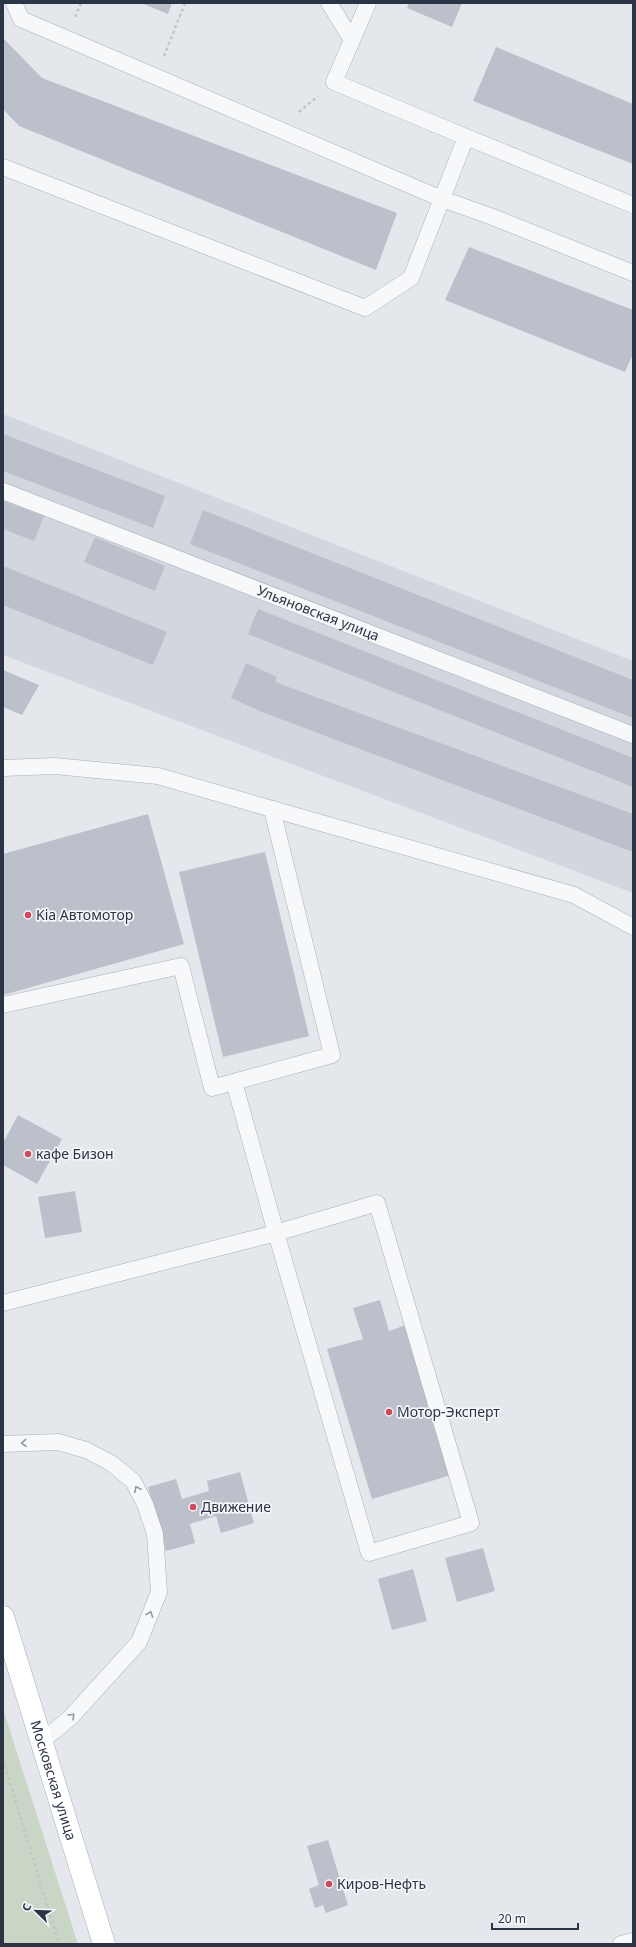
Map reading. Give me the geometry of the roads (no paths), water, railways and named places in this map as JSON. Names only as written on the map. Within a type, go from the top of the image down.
[{"type":"main road","name":"Московская улица","points":[[3,1617],[104,1944]]},
{"type":"lane","points":[[14,3],[21,19],[442,199],[490,216],[633,274]]},
{"type":"lane","points":[[329,3],[352,40]]},
{"type":"lane","points":[[368,3],[334,82],[633,205]]},
{"type":"lane","points":[[3,167],[365,308],[411,278],[466,137]]},
{"type":"lane","name":"Ульяновская улица","points":[[3,491],[633,735]]},
{"type":"lane","points":[[3,768],[55,766],[158,776],[574,895],[633,927]]},
{"type":"lane","points":[[3,1005],[181,966],[212,1088],[332,1055],[272,809]]},
{"type":"lane","points":[[3,1303],[276,1233],[378,1203],[471,1523],[369,1553],[276,1233],[234,1082]]},
{"type":"lane","points":[[3,1444],[58,1442],[86,1450],[112,1463],[133,1481],[145,1504],[155,1534],[159,1592],[139,1642],[70,1718],[42,1741]]},
{"type":"lane","points":[[621,1944],[633,1940]]},
{"type":"place","name":"Kia Автомотор","points":[[28,915]]},
{"type":"place","name":"кафе Бизон","points":[[28,1154]]},
{"type":"place","name":"Мотор-Эксперт","points":[[389,1412]]},
{"type":"place","name":"Движение","points":[[193,1507]]},
{"type":"place","name":"Киров-Нефть","points":[[329,1884]]}]
